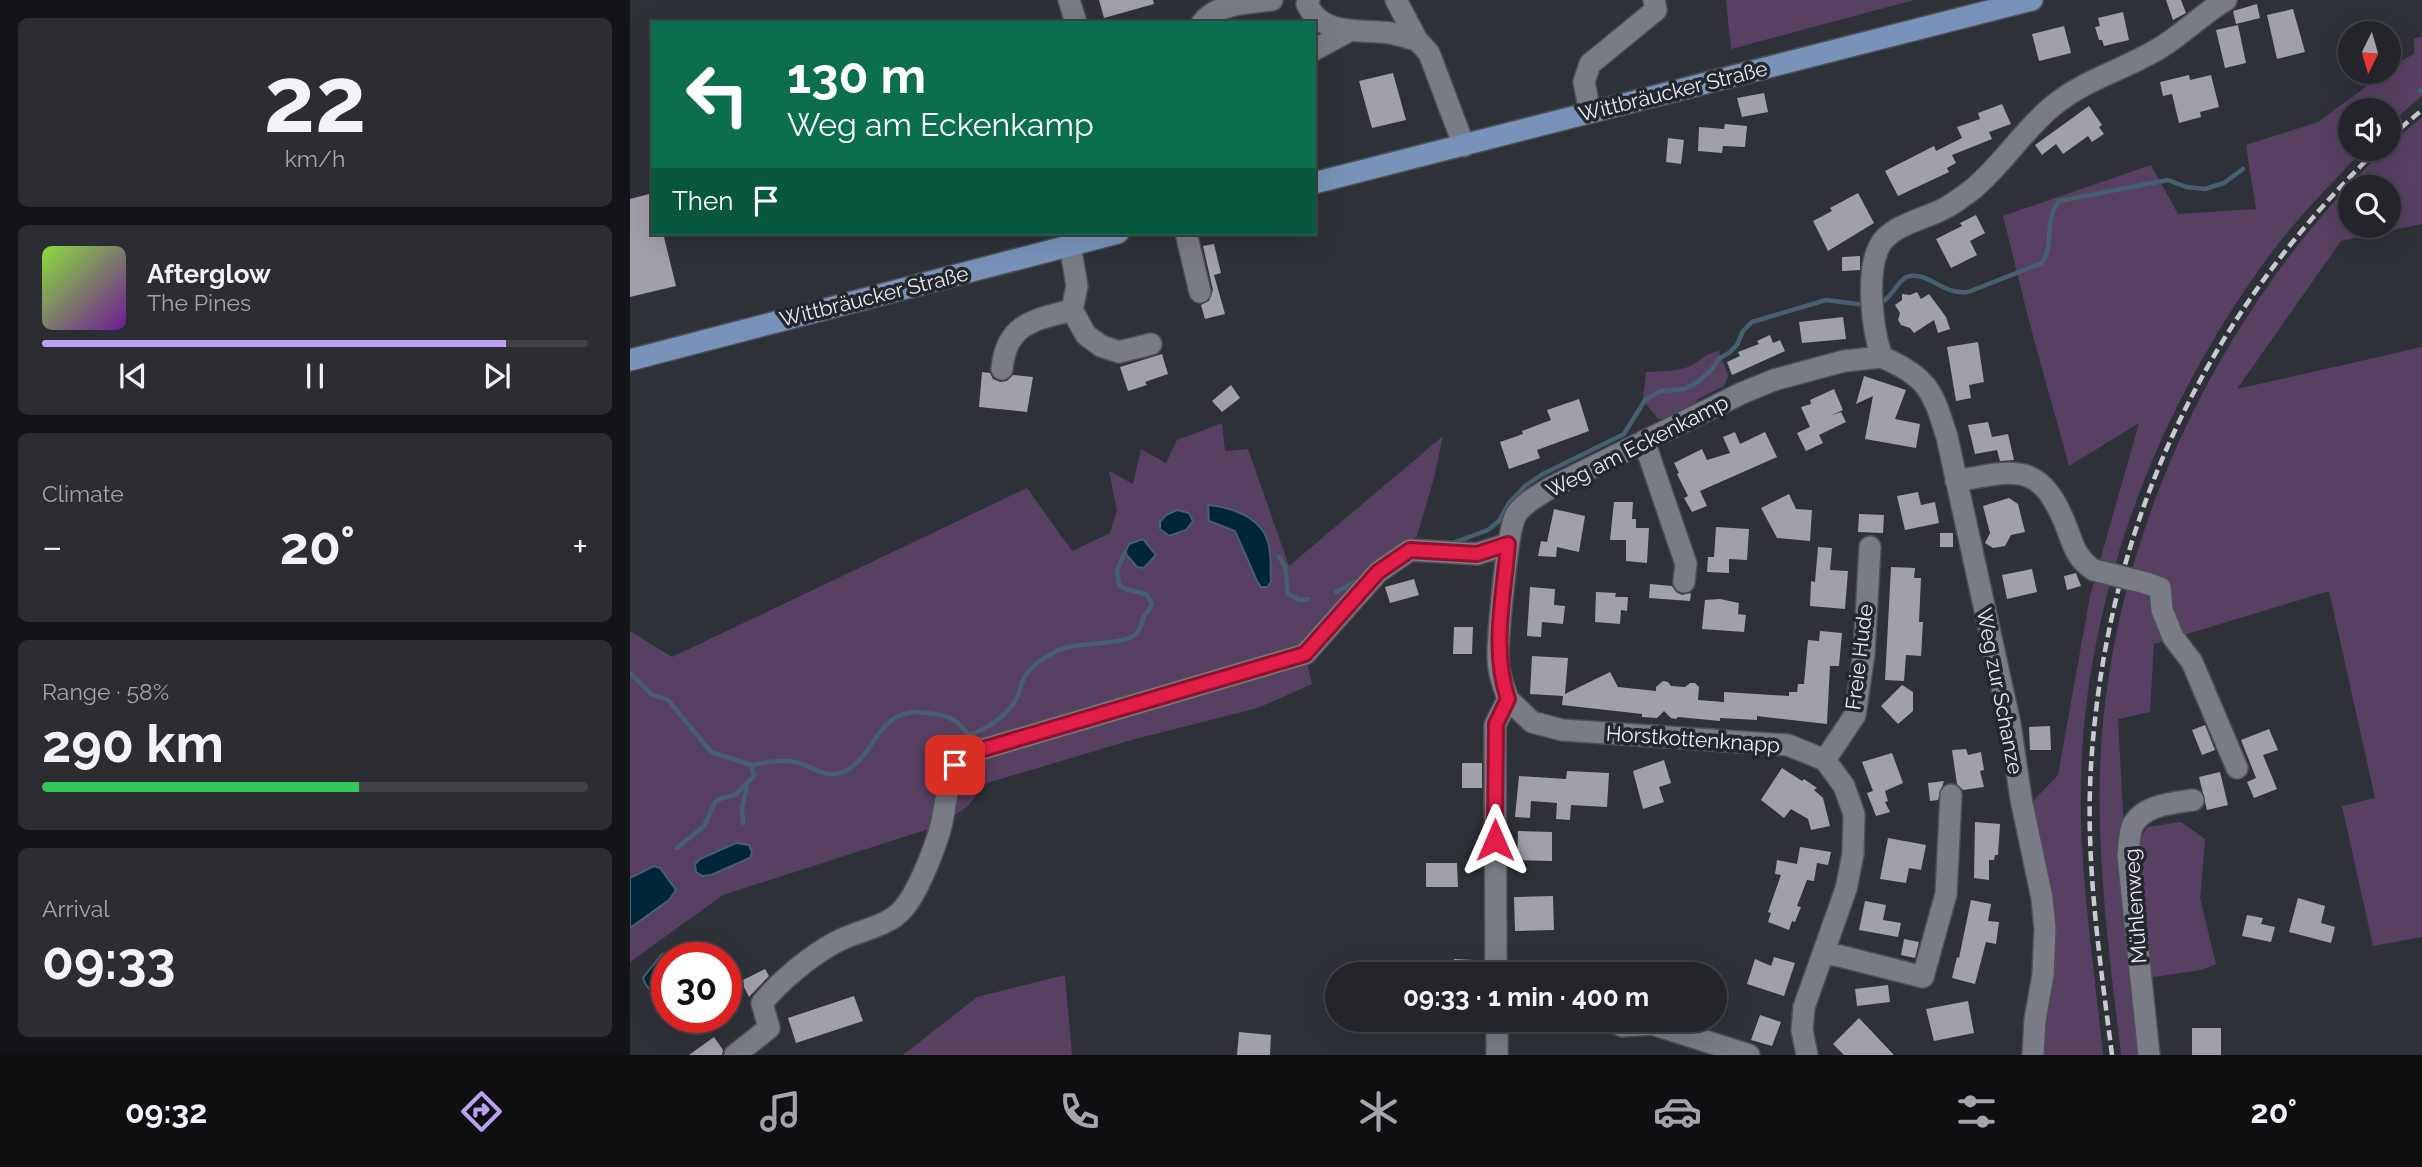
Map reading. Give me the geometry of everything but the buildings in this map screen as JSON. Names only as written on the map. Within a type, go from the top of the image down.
[{"type":"main road","name":"Wittbräucker Straße","points":[[1316,183],[2032,0]]},
{"type":"main road","name":"Wittbräucker Straße","points":[[630,359],[1110,235]]},
{"type":"street","points":[[1069,0],[1075,21]]},
{"type":"street","points":[[1204,21],[1208,15],[1229,6],[1272,0]]},
{"type":"street","points":[[1309,0],[1307,4],[1311,14],[1349,32],[1390,33],[1417,40]]},
{"type":"street","points":[[1396,0],[1417,40],[1429,53],[1464,146]]},
{"type":"street","points":[[1590,112],[1584,82],[1590,64],[1656,10],[1654,0]]},
{"type":"street","points":[[1882,357],[1874,320],[1873,293],[1873,267],[1880,245],[1894,232],[1947,208],[1974,189],[2052,106],[2079,86],[2165,45],[2207,11],[2226,0]]},
{"type":"street","points":[[1316,49],[1349,32]]},
{"type":"street","points":[[1186,235],[1200,292]]},
{"type":"street","points":[[1070,245],[1077,286],[1072,310],[1086,335],[1101,346],[1119,352],[1151,344]]},
{"type":"street","points":[[1002,369],[1004,350],[1011,336],[1037,319],[1072,310]]},
{"type":"street","name":"Weg am Eckenkamp","points":[[1508,699],[1498,658],[1508,544],[1514,516],[1528,502],[1550,488],[1742,393],[1774,380],[1844,360],[1882,357]]},
{"type":"street","name":"Weg zur Schanze","points":[[1882,357],[1923,380],[1938,409],[2010,724],[2021,799],[2042,898],[2045,929],[2043,975],[2035,1020],[2033,1055]]},
{"type":"street","points":[[1644,441],[1686,564],[1685,582]]},
{"type":"street","points":[[1956,481],[2004,472],[2018,472],[2031,477],[2051,498],[2082,563],[2094,570],[2160,588],[2162,610],[2173,636],[2192,662],[2237,768]]},
{"type":"street","points":[[735,1055],[769,1028],[762,1003],[779,982],[836,942],[875,927],[903,910],[930,857],[941,825],[950,779],[955,765],[963,755],[1305,654],[1378,572],[1410,550],[1477,554],[1508,544]]},
{"type":"street","name":"Freie Hude","points":[[1825,760],[1855,715],[1864,654],[1870,547]]},
{"type":"street","points":[[1496,962],[1496,724],[1508,699]]},
{"type":"street","name":"Horstkottenknapp","points":[[1508,699],[1532,722],[1562,730],[1788,745],[1825,760]]},
{"type":"street","points":[[1805,1054],[1802,1030],[1804,1007],[1846,889],[1853,854],[1854,814],[1844,786],[1825,760]]},
{"type":"street","points":[[1824,952],[1923,977],[1946,894],[1951,795]]},
{"type":"street","name":"Mühlenweg","points":[[2149,1055],[2127,856],[2132,827],[2138,818],[2149,810],[2193,800]]},
{"type":"street","points":[[1497,1032],[1497,1055]]},
{"type":"street","points":[[1681,1032],[1749,1055]]},
{"type":"shaded area","points":[[1726,0],[1914,0],[1731,49]]},
{"type":"shaded area","points":[[2422,36],[2422,96],[2401,114],[2401,98],[2351,98],[2370,84],[2401,84],[2401,61],[2414,54],[2414,39]]},
{"type":"shaded area","points":[[2338,107],[2338,161],[2353,161],[2289,231],[2225,321],[2187,386],[2155,454],[2128,524],[2107,596],[2091,669],[2083,743],[2082,848],[2103,1055],[2043,1055],[2055,956],[2049,888],[2031,803],[2058,775],[2090,596],[2139,423],[2069,466],[2003,216],[2151,165],[2178,214],[2256,209],[2246,145],[2318,122]]},
{"type":"shaded area","points":[[2422,117],[2422,224],[2401,228],[2401,175],[2360,175],[2374,161],[2401,161],[2401,135]]},
{"type":"shaded area","points":[[2338,198],[2338,238],[2355,238],[2341,241],[2237,389],[2422,347],[2422,937],[2373,946],[2342,806],[2375,798],[2329,591],[2154,644],[2150,712],[2118,719],[2124,830],[2144,1055],[2121,1055],[2105,912],[2100,841],[2100,770],[2108,684],[2125,598],[2150,514],[2183,432],[2224,354],[2272,281]]},
{"type":"shaded area","points":[[1719,351],[1728,376],[1724,386],[1698,399],[1691,409],[1674,418],[1658,419],[1643,400],[1646,372],[1683,369]]},
{"type":"shaded area","points":[[1222,423],[1225,451],[1248,449],[1289,566],[1443,436],[1417,536],[1370,571],[1305,654],[1312,684],[1258,708],[1135,739],[984,784],[968,806],[941,825],[723,895],[658,942],[651,942],[651,947],[630,962],[630,631],[672,657],[1027,488],[1072,551],[1110,533],[1117,511],[1109,471],[1133,484],[1141,449],[1166,463],[1177,440]]},
{"type":"shaded area","points":[[2181,822],[2205,839],[2200,898],[2216,964],[2201,970],[2147,978],[2132,856],[2147,827]]},
{"type":"shaded area","points":[[1065,975],[1072,1055],[903,1055],[977,997]]},
{"type":"water","points":[[1208,505],[1235,511],[1259,526],[1269,547],[1271,582],[1267,587],[1261,587],[1257,581],[1235,531],[1209,521]]},
{"type":"water","points":[[1177,510],[1189,513],[1193,521],[1186,530],[1169,536],[1160,529],[1160,522],[1166,515]]},
{"type":"water","points":[[1143,539],[1156,555],[1144,568],[1137,567],[1125,553],[1129,544]]},
{"type":"water","points":[[736,843],[749,845],[752,852],[750,858],[711,875],[702,876],[696,872],[695,864],[700,859]]},
{"type":"water","points":[[654,866],[660,868],[676,890],[669,900],[630,928],[630,878]]},
{"type":"water","points":[[651,968],[651,991],[649,989],[643,978]]},
{"type":"waterway","points":[[1877,304],[1887,298],[1902,280],[1910,276],[1924,278],[1951,290],[1968,292],[2042,263],[2048,249],[2051,218],[2059,201],[2168,180],[2186,187],[2205,189],[2224,183],[2243,169]]},
{"type":"waterway","points":[[1453,543],[1488,530],[1499,521],[1509,503],[1525,486],[1541,475],[1624,434],[1645,400],[1660,391],[1684,389],[1698,382],[1714,367],[1718,359],[1737,345],[1743,331],[1752,322],[1826,300],[1865,305]]},
{"type":"waterway","points":[[677,848],[704,826],[715,802],[735,795],[754,776],[751,765],[787,761],[826,774],[835,774],[856,763],[886,725],[896,717],[910,712],[945,716],[958,723],[968,735],[975,733],[1004,715],[1018,695],[1027,674],[1048,656],[1074,646],[1119,641],[1135,635],[1152,603],[1146,594],[1119,585],[1117,570],[1125,553]]},
{"type":"waterway","points":[[1279,557],[1285,566],[1288,594],[1300,600],[1308,599]]},
{"type":"waterway","points":[[1336,592],[1360,579]]},
{"type":"waterway","points":[[630,673],[651,694],[668,700],[711,752],[751,765]]},
{"type":"waterway","points":[[743,823],[742,809],[747,786]]},
{"type":"railway","points":[[2401,128],[2422,110]]},
{"type":"railway","points":[[2112,1055],[2095,911],[2090,802],[2091,766],[2101,677],[2118,592],[2143,509],[2175,430],[2215,354],[2262,282],[2317,213],[2367,161]]},
{"type":"route","points":[[955,765],[963,755],[1305,654],[1378,572],[1410,550],[1477,554],[1508,544],[1498,658],[1508,699],[1496,724],[1495,840]]}]
